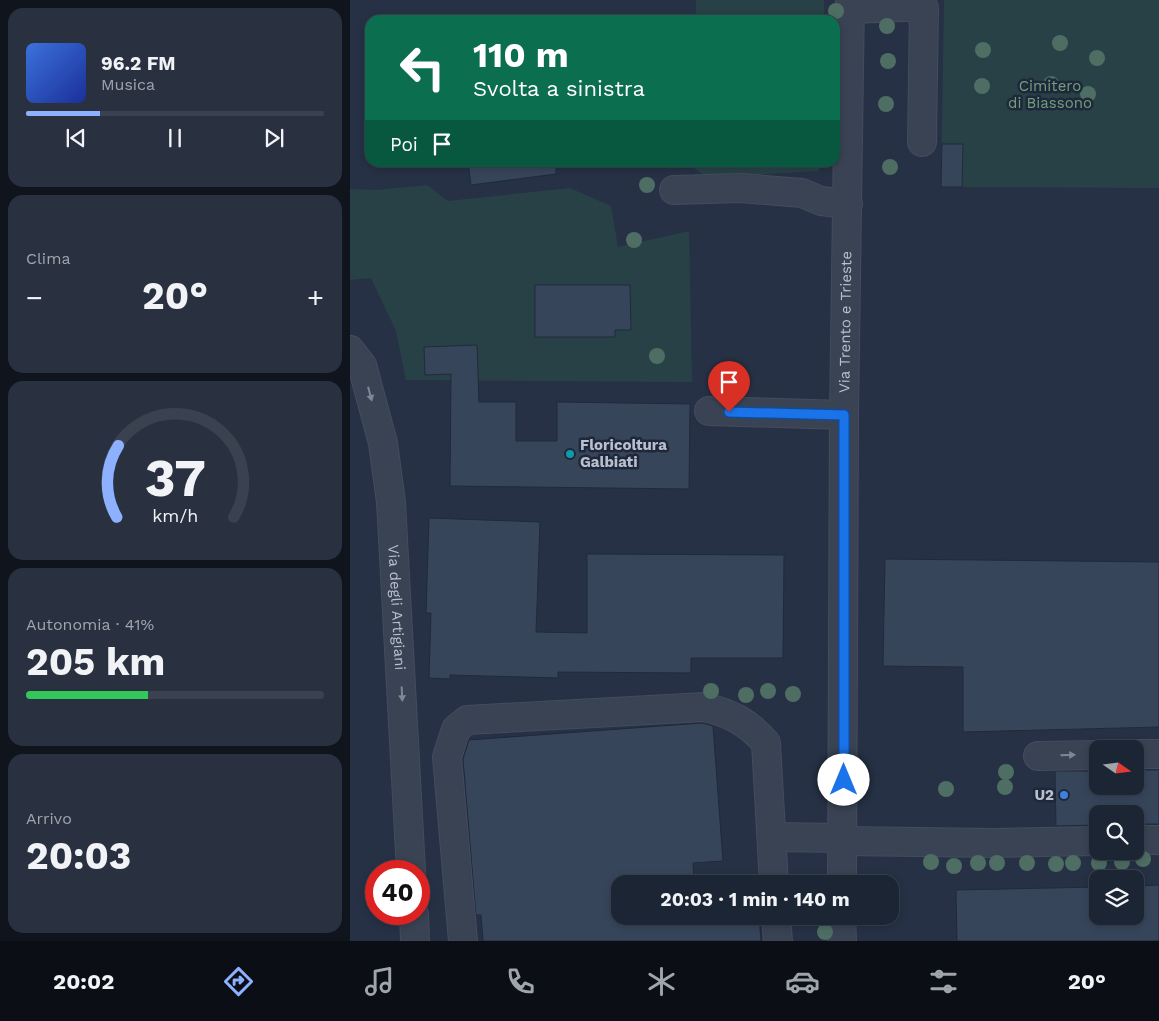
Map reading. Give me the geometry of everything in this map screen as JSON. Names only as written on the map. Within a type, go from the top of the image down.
[{"type":"street","points":[[850,5],[905,4],[924,8],[922,142]]},
{"type":"street","name":"Via Trento e Trieste","points":[[842,875],[844,415],[850,5]]},
{"type":"street","points":[[674,190],[741,188],[793,192],[802,193],[821,201],[848,204]]},
{"type":"street","name":"Via degli Artigiani","points":[[350,350],[362,365],[381,434],[391,502],[410,860]]},
{"type":"street","points":[[709,411],[844,415]]},
{"type":"street","points":[[463,941],[447,757],[456,729],[467,720],[704,706],[732,714],[756,731],[766,743],[774,875]]},
{"type":"street","points":[[1144,754],[1159,754]]},
{"type":"street","points":[[1038,756],[1089,755]]},
{"type":"street","points":[[772,837],[994,843],[1089,841]]},
{"type":"street","points":[[1144,840],[1159,840]]},
{"type":"street","points":[[414,925],[415,941]]},
{"type":"street","points":[[777,925],[778,941]]},
{"type":"green space","points":[[696,0],[824,0],[824,15],[696,15]]},
{"type":"green space","name":"Cimitero di Biassono","points":[[944,0],[1159,0],[1159,188],[941,187]]},
{"type":"green space","points":[[819,167],[819,171],[716,177],[702,174],[694,168]]},
{"type":"green space","points":[[427,185],[448,201],[570,188],[611,206],[618,247],[689,231],[692,382],[406,380],[396,331],[371,278],[350,280],[350,189],[376,190]]},
{"type":"building","points":[[942,144],[963,144],[962,187],[941,187]]},
{"type":"building","points":[[469,167],[556,167],[556,174],[471,185]]},
{"type":"building","points":[[535,285],[630,285],[631,330],[615,330],[615,337],[535,337]]},
{"type":"building","name":"Floricoltura Galbiati","points":[[477,345],[479,402],[516,402],[516,441],[557,441],[557,402],[690,404],[689,489],[450,486],[451,374],[425,375],[424,347]]},
{"type":"building","points":[[429,518],[540,522],[536,632],[587,633],[587,554],[784,555],[783,658],[691,658],[691,673],[558,672],[558,678],[450,675],[450,679],[429,678],[431,613],[426,613]]},
{"type":"building","points":[[885,559],[1159,562],[1159,727],[963,732],[963,667],[883,666]]},
{"type":"building","points":[[702,723],[713,726],[723,861],[693,863],[694,875],[611,875],[611,925],[760,925],[761,941],[483,941],[481,915],[476,915],[463,759],[469,740]]},
{"type":"building","points":[[1144,770],[1159,770],[1159,824],[1144,824],[1144,805],[1089,805],[1089,825],[1056,826],[1055,771],[1089,771],[1089,795],[1144,795]]},
{"type":"building","points":[[1159,885],[1159,941],[957,941],[956,890],[1089,887],[1089,925],[1144,925],[1144,886]]},
{"type":"place","name":"Floricoltura Galbiati","points":[[570,454]]},
{"type":"place","name":"U2","points":[[1064,795]]},
{"type":"route","points":[[729,412],[844,415],[844,780]]}]
